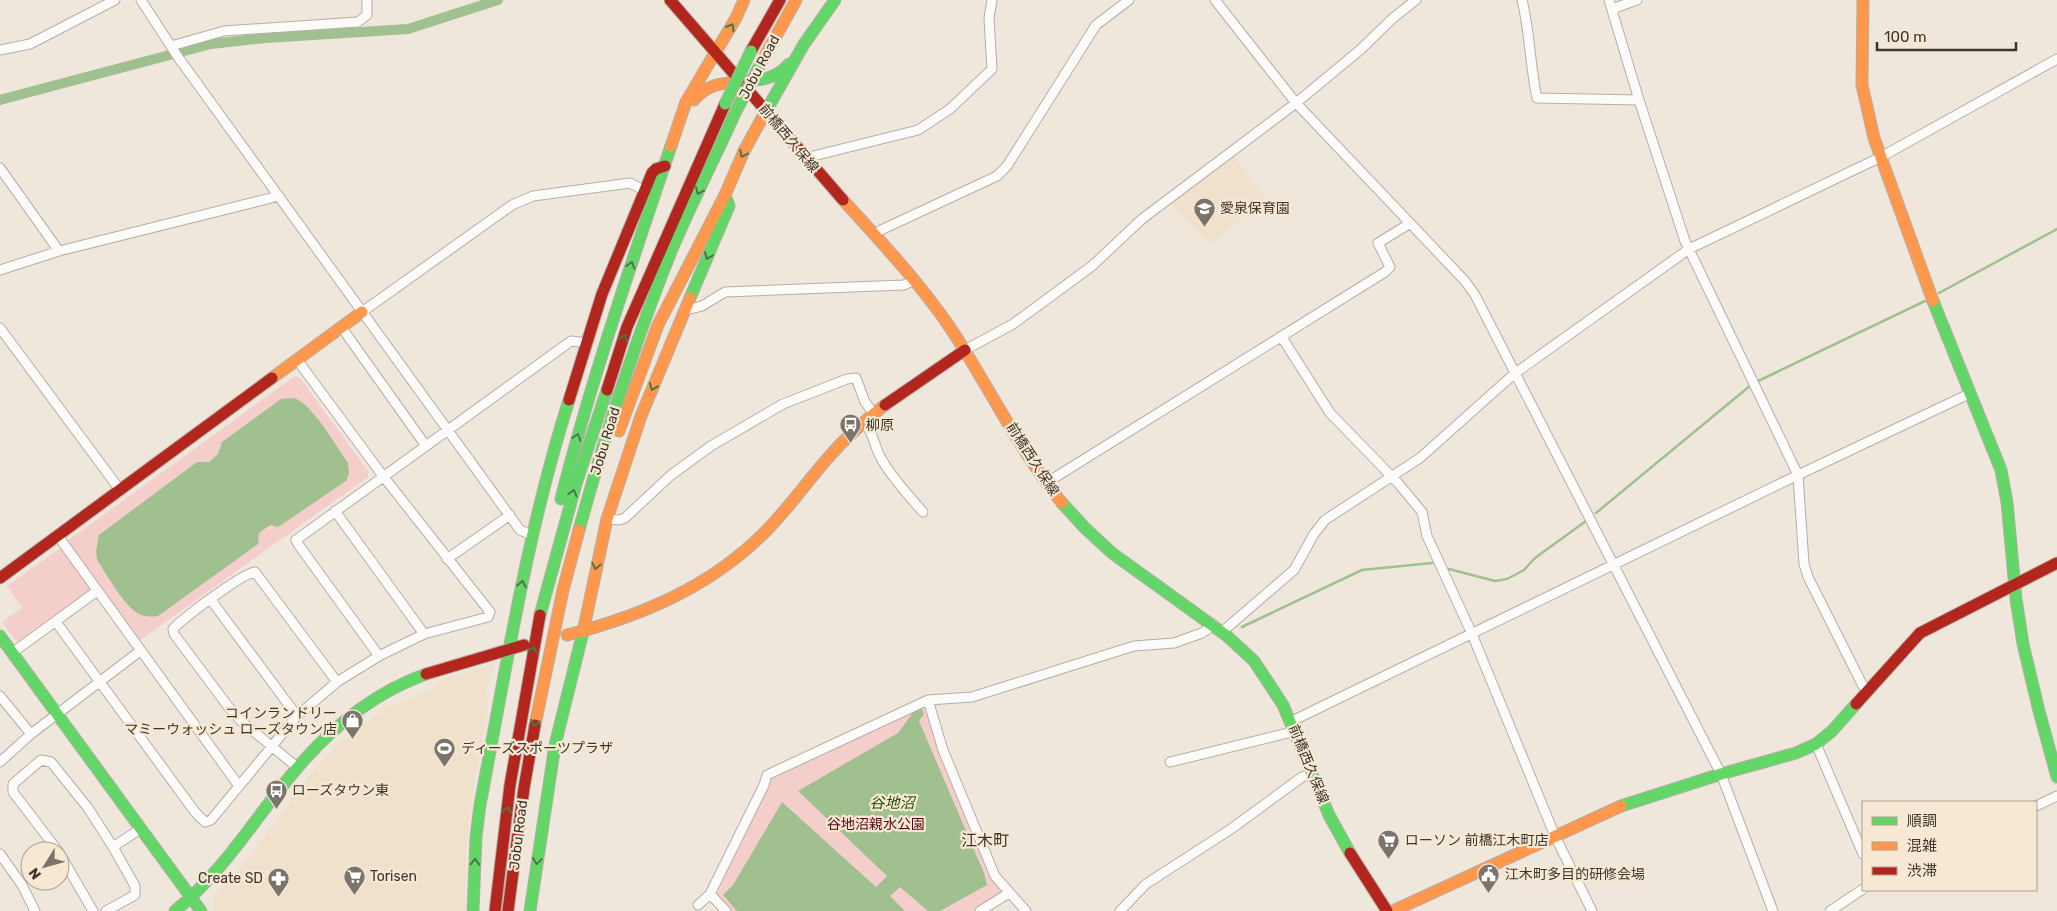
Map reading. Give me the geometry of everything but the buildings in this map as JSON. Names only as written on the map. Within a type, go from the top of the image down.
[{"type":"main road","name":"前橋西久保線","points":[[670,0],[936,306],[1046,483],[1073,516],[1111,553],[1218,628],[1241,647],[1260,668],[1274,687],[1294,726],[1330,816],[1345,844],[1387,911]]},
{"type":"main road","points":[[542,604],[552,540],[574,448],[635,253],[686,102],[732,25],[744,0]]},
{"type":"main road","name":"Jobu Road","points":[[495,911],[510,785],[525,693],[542,604],[576,484],[627,327],[676,210],[724,104],[780,0]]},
{"type":"main road","name":"Jobu Road","points":[[508,911],[524,788],[540,696],[563,590],[600,454],[638,338],[674,248],[734,115],[796,0]]},
{"type":"main road","points":[[679,123],[704,88],[715,83],[741,82],[781,75],[835,0]]},
{"type":"main road","points":[[1863,0],[1862,85],[1868,117],[1933,301],[1998,458],[2011,536],[2014,586],[2023,642],[2036,703],[2053,749],[2057,777]]},
{"type":"main road","points":[[563,590],[604,471],[658,325],[725,195],[744,151],[804,44]]},
{"type":"main road","points":[[473,911],[476,837],[480,805],[532,535],[556,441],[602,294],[652,173],[656,169],[665,166]]},
{"type":"main road","points":[[530,911],[555,745],[584,631],[607,519],[641,416],[729,206],[725,195]]},
{"type":"main road","points":[[0,578],[298,361],[362,312]]},
{"type":"main road","points":[[567,635],[616,622],[655,608],[681,596],[724,568],[744,552],[766,530],[822,463],[864,422],[930,372],[965,350]]},
{"type":"main road","points":[[1393,911],[1631,802],[1796,753],[1816,744],[1832,731],[1920,633],[2057,563]]},
{"type":"main road","points":[[0,636],[201,911]]},
{"type":"main road","points":[[175,911],[212,879],[232,856],[298,768],[344,722],[383,695],[407,682],[463,661],[524,645]]},
{"type":"street","points":[[0,50],[30,44],[115,0]]},
{"type":"street","points":[[141,0],[171,46],[520,530],[532,535]]},
{"type":"street","points":[[171,46],[224,31],[358,22],[367,15],[366,0]]},
{"type":"street","points":[[806,158],[918,130],[950,109],[992,69],[989,18],[992,0]]},
{"type":"street","points":[[874,235],[997,176],[1007,166],[1096,24],[1129,0]]},
{"type":"street","points":[[1215,0],[1296,103],[1470,288],[1721,774],[1773,911]]},
{"type":"street","points":[[965,350],[1002,331],[1092,266],[1142,219],[1296,103],[1416,0]]},
{"type":"street","points":[[1522,0],[1528,34],[1532,76],[1537,98],[1639,100]]},
{"type":"street","points":[[1636,0],[1611,5],[1639,100],[1685,241],[1798,475],[1806,571],[1863,686],[1868,690]]},
{"type":"street","points":[[698,905],[710,894],[764,785],[767,774],[928,700],[972,697],[1134,646],[1174,643],[1218,628],[1294,570],[1314,534],[1325,520],[1420,458],[1514,374],[1689,249],[1881,157],[2057,59]]},
{"type":"street","points":[[0,168],[58,250]]},
{"type":"street","points":[[362,312],[512,206],[533,196],[630,183],[644,190]]},
{"type":"street","points":[[0,270],[58,250],[279,196]]},
{"type":"street","points":[[1046,483],[1386,272],[1390,267],[1378,243],[1409,224]]},
{"type":"street","points":[[686,310],[702,306],[725,292],[904,285],[914,280]]},
{"type":"street","points":[[0,328],[120,490]]},
{"type":"street","points":[[342,328],[426,446]]},
{"type":"street","points":[[1281,336],[1325,406],[1422,512],[1427,536],[1472,634],[1555,836],[1592,911]]},
{"type":"street","points":[[379,656],[296,540],[571,341],[588,343]]},
{"type":"street","points":[[56,622],[195,812],[205,822],[211,820],[271,745],[297,716],[337,682],[379,656],[424,634],[490,615],[488,609],[383,476],[298,361]]},
{"type":"street","points":[[607,519],[619,520],[625,518],[671,475],[711,446],[783,404],[847,379],[856,378],[865,402],[874,414]]},
{"type":"street","points":[[1170,762],[1294,726],[1472,634],[1971,393]]},
{"type":"street","points":[[864,422],[872,433],[885,466],[923,512]]},
{"type":"street","points":[[335,511],[424,634]]},
{"type":"street","points":[[447,559],[510,515]]},
{"type":"street","points":[[58,536],[239,786]]},
{"type":"street","points":[[298,768],[241,721],[232,711],[174,634],[173,629],[250,572],[255,572],[337,682]]},
{"type":"street","points":[[12,653],[97,592]]},
{"type":"street","points":[[211,600],[297,716]]},
{"type":"street","points":[[0,762],[31,734],[140,651]]},
{"type":"street","points":[[0,696],[31,734]]},
{"type":"street","points":[[928,700],[943,750],[995,876],[1026,911]]},
{"type":"street","points":[[1816,744],[1862,852]]},
{"type":"street","points":[[51,841],[13,792],[14,784],[41,760],[51,762],[88,808],[135,886],[135,896],[106,911]]},
{"type":"street","points":[[1120,911],[1146,884],[1232,828],[1302,777],[1312,774]]},
{"type":"street","points":[[2037,806],[2057,796]]},
{"type":"street","points":[[113,847],[140,829]]},
{"type":"street","points":[[0,854],[22,885],[35,911]]},
{"type":"street","points":[[70,871],[93,911]]},
{"type":"street","points":[[1830,911],[1862,890]]},
{"type":"street","points":[[980,911],[1009,893]]},
{"type":"street","points":[[710,894],[726,911]]},
{"type":"shaded area","points":[[1233,154],[1266,198],[1211,245],[1170,203]]},
{"type":"shaded area","points":[[495,663],[487,695],[489,703],[473,793],[467,844],[465,911],[215,911],[213,909],[213,898],[248,857],[315,768],[342,740],[387,707],[406,701],[441,680]]},
{"type":"green space","points":[[295,376],[301,379],[368,471],[368,477],[139,641],[66,542]]},
{"type":"green space","points":[[59,549],[63,550],[91,589],[89,594],[22,642],[15,640],[2,622],[22,608],[7,586]]},
{"type":"green space","name":"谷地沼","points":[[923,705],[956,790],[1002,892],[975,911],[730,911],[719,900],[717,894],[769,782],[779,773]]},
{"type":"water","points":[[293,398],[308,407],[348,463],[349,473],[346,481],[278,527],[270,525],[259,533],[258,544],[158,616],[144,616],[133,610],[116,590],[97,560],[96,551],[99,535],[197,462],[209,462],[218,454],[222,442],[281,399]]},
{"type":"water","name":"谷地沼","points":[[921,707],[924,714],[919,721],[984,873],[987,885],[940,911],[928,911],[900,887],[890,896],[905,911],[737,911],[723,895],[733,885],[782,802],[876,887],[887,876],[798,791],[898,733],[915,710]]},
{"type":"waterway","points":[[0,100],[211,44],[266,38],[408,29],[498,0]]},
{"type":"waterway","points":[[1939,293],[2057,229]]},
{"type":"waterway","points":[[1756,382],[1925,301]]},
{"type":"waterway","points":[[1596,513],[1751,385]]},
{"type":"waterway","points":[[1449,569],[1495,581],[1507,579],[1524,570],[1535,558],[1586,521]]},
{"type":"waterway","points":[[1242,627],[1362,570],[1432,563]]},
{"type":"traffic: fast","points":[[766,111],[804,44],[835,0]]},
{"type":"traffic: fast","points":[[725,104],[751,51]]},
{"type":"traffic: fast","points":[[734,115],[761,63]]},
{"type":"traffic: fast","points":[[745,81],[758,80],[775,75],[789,64]]},
{"type":"traffic: fast","points":[[579,530],[621,388],[658,284],[679,232],[734,115]]},
{"type":"traffic: fast","points":[[561,499],[599,366],[671,146]]},
{"type":"traffic: fast","points":[[690,298],[729,206],[725,195]]},
{"type":"traffic: fast","points":[[1933,301],[2001,470],[2007,502],[2016,599],[2023,644],[2057,777]]},
{"type":"traffic: fast","points":[[540,615],[576,484],[607,390]]},
{"type":"traffic: fast","points":[[473,911],[476,837],[480,805],[518,601],[541,500],[569,400]]},
{"type":"traffic: fast","points":[[1062,503],[1112,553],[1227,636],[1254,661],[1283,705],[1329,815],[1350,853]]},
{"type":"traffic: fast","points":[[530,911],[555,745],[583,632]]},
{"type":"traffic: fast","points":[[0,636],[201,911]]},
{"type":"traffic: fast","points":[[175,911],[211,877],[311,752],[356,712],[390,690],[426,674]]},
{"type":"traffic: fast","points":[[1621,806],[1721,774],[1796,753],[1816,744],[1832,731],[1856,704]]},
{"type":"traffic: slow","points":[[715,53],[736,18],[744,0]]},
{"type":"traffic: slow","points":[[761,63],[796,0]]},
{"type":"traffic: slow","points":[[1863,0],[1862,85],[1874,138],[1933,301]]},
{"type":"traffic: slow","points":[[671,146],[686,102],[715,53]]},
{"type":"traffic: slow","points":[[694,100],[704,91],[715,85],[741,82]]},
{"type":"traffic: slow","points":[[619,431],[658,325],[725,195],[744,151],[766,111]]},
{"type":"traffic: slow","points":[[843,200],[902,265],[943,317],[1019,442],[1062,503]]},
{"type":"traffic: slow","points":[[583,632],[607,519],[641,416],[690,298]]},
{"type":"traffic: slow","points":[[272,378],[362,312]]},
{"type":"traffic: slow","points":[[567,635],[622,619],[648,609],[698,584],[722,568],[745,551],[766,531],[840,444],[885,405]]},
{"type":"traffic: slow","points":[[535,725],[563,590],[579,530]]},
{"type":"traffic: slow","points":[[1393,911],[1621,806]]},
{"type":"traffic: jam","points":[[670,0],[843,200]]},
{"type":"traffic: jam","points":[[751,51],[780,0]]},
{"type":"traffic: jam","points":[[607,390],[627,327],[725,104]]},
{"type":"traffic: jam","points":[[569,400],[602,294],[652,173],[656,169],[665,166]]},
{"type":"traffic: jam","points":[[885,405],[965,350]]},
{"type":"traffic: jam","points":[[0,578],[272,378]]},
{"type":"traffic: jam","points":[[1856,704],[1920,633],[2057,563]]},
{"type":"traffic: jam","points":[[495,911],[510,785],[540,615]]},
{"type":"traffic: jam","points":[[426,674],[524,645]]},
{"type":"traffic: jam","points":[[508,911],[524,788],[535,725]]},
{"type":"traffic: jam","points":[[1350,853],[1387,911]]},
{"type":"place","name":"愛泉保育園","points":[[1204,227]]},
{"type":"place","name":"柳原","points":[[850,444]]},
{"type":"place","name":"コインランドリー マミーウォッシュ ローズタウン店","points":[[353,740]]},
{"type":"place","name":"ディーズスポーツプラザ","points":[[445,767]]},
{"type":"place","name":"ローズタウン東","points":[[276,809]]},
{"type":"place","name":"ローソン 前橋江木町店","points":[[1389,859]]},
{"type":"place","name":"江木町多目的研修会場","points":[[1489,893]]},
{"type":"place","name":"Torisen","points":[[354,895]]},
{"type":"place","name":"Create SD","points":[[279,897]]},
{"type":"district","name":"江木町","points":[[985,840]]},
{"type":"park label","name":"谷地沼親水公園","points":[[876,824]]}]
